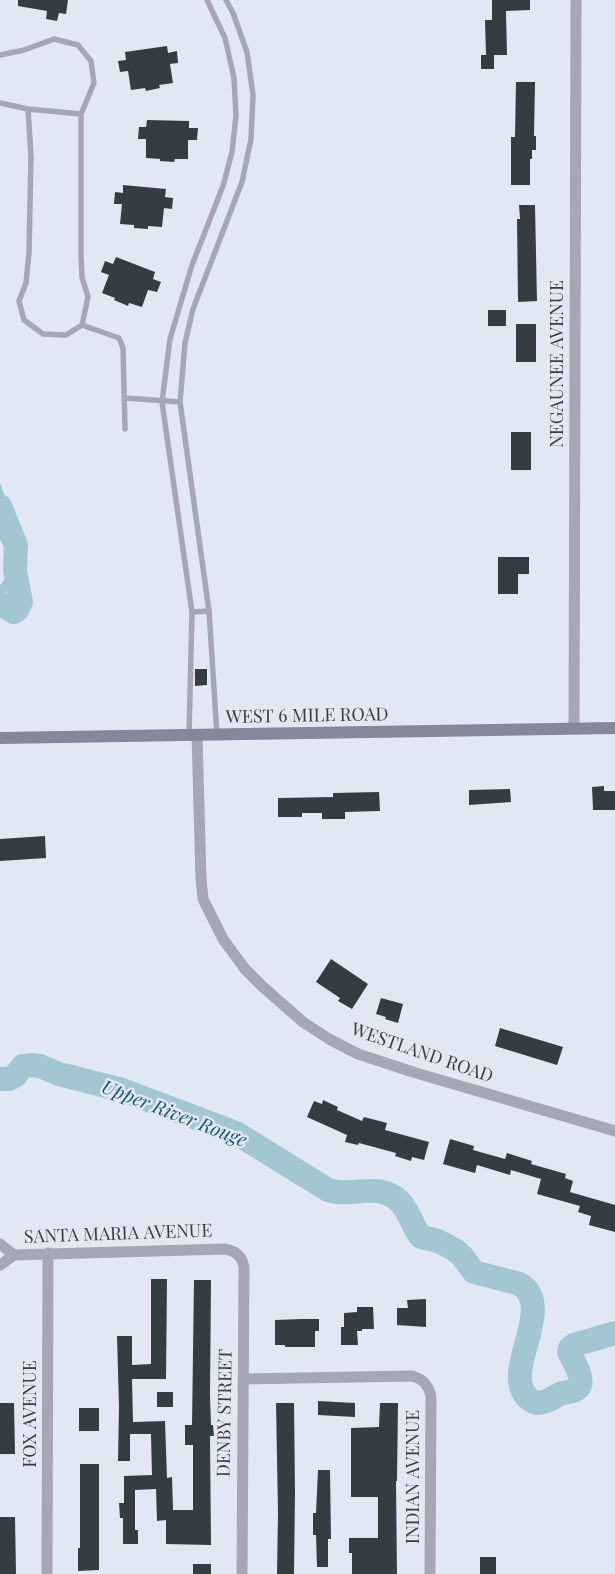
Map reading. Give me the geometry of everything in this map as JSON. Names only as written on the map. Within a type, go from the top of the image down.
[{"type":"main road","name":"WEST 6 MILE ROAD","points":[[0,738],[615,728]]},
{"type":"street","name":"NEGAUNEE AVENUE","points":[[574,729],[576,0]]},
{"type":"street","name":"WESTLAND ROAD","points":[[193,735],[203,899],[220,933],[235,957],[263,987],[303,1022],[329,1039],[358,1054],[416,1073],[615,1131]]},
{"type":"street","points":[[0,1244],[14,1255]]},
{"type":"street","name":"SANTA MARIA AVENUE","points":[[0,1265],[14,1255],[48,1253],[225,1249],[239,1254]]},
{"type":"street","name":"FOX AVENUE","points":[[47,1574],[48,1253]]},
{"type":"street","name":"DENBY STREET","points":[[239,1254],[243,1260],[244,1267],[242,1574]]},
{"type":"street","name":"INDIAN AVENUE","points":[[243,1379],[412,1376],[424,1381],[431,1397],[430,1574]]},
{"type":"lane","points":[[193,735],[192,612],[162,402],[170,339],[192,265],[223,186],[232,152],[236,116],[234,78],[225,38],[207,0]]},
{"type":"lane","points":[[217,735],[210,611],[180,402],[185,343],[193,309],[242,182],[251,139],[252,95],[247,52],[233,12],[226,0]]},
{"type":"lane","points":[[0,55],[24,50],[54,39],[78,45],[91,61],[94,83],[81,114],[81,257],[82,277],[88,297],[82,325],[66,335],[44,334],[24,320],[19,302],[26,283],[30,253],[31,156],[28,109]]},
{"type":"lane","points":[[0,103],[28,109],[81,114]]},
{"type":"lane","points":[[82,325],[119,338],[123,348],[123,383],[126,398],[125,429]]},
{"type":"lane","points":[[126,398],[180,402]]},
{"type":"lane","points":[[192,612],[210,611]]},
{"type":"water","points":[[0,483],[24,546],[22,572],[24,582],[12,591],[0,594],[0,585],[8,575],[9,564],[7,551],[0,540]]},
{"type":"building","points":[[18,0],[68,0],[66,14],[59,13],[57,21],[46,19],[47,11],[18,6]]},
{"type":"building","points":[[492,0],[530,0],[530,10],[506,11],[507,55],[494,55],[494,69],[481,69],[481,55],[486,55],[485,20],[492,20]]},
{"type":"building","points":[[167,46],[168,53],[177,51],[178,63],[170,64],[173,83],[159,85],[160,88],[146,91],[145,88],[131,90],[128,71],[120,72],[118,61],[126,60],[125,52]]},
{"type":"building","points":[[516,82],[535,82],[534,136],[536,136],[536,150],[532,150],[532,159],[530,159],[530,185],[511,185],[511,137],[515,137]]},
{"type":"building","points":[[147,120],[189,121],[189,128],[198,128],[197,140],[188,140],[188,159],[175,159],[174,162],[146,158],[146,139],[138,139],[139,127],[146,127]]},
{"type":"building","points":[[123,185],[166,189],[165,197],[173,198],[172,209],[164,208],[162,227],[134,228],[134,225],[120,224],[122,204],[114,204],[115,192],[123,193]]},
{"type":"building","points":[[519,205],[535,205],[537,301],[518,302],[517,219],[520,219]]},
{"type":"building","points":[[116,257],[155,272],[153,279],[161,282],[157,292],[148,290],[142,307],[129,303],[128,306],[102,293],[109,275],[101,272],[105,261],[113,264]]},
{"type":"building","points":[[488,310],[506,310],[506,326],[488,326]]},
{"type":"building","points":[[516,324],[536,324],[536,362],[516,362]]},
{"type":"building","points":[[511,432],[531,432],[531,470],[511,470]]},
{"type":"building","points":[[498,557],[529,557],[529,574],[518,574],[518,594],[498,594]]},
{"type":"building","points":[[195,669],[207,669],[207,685],[195,686]]},
{"type":"building","points":[[604,786],[604,791],[615,791],[615,810],[593,810],[592,787]]},
{"type":"building","points":[[510,789],[511,802],[469,805],[469,790]]},
{"type":"building","points":[[379,792],[380,811],[345,812],[345,819],[322,819],[322,813],[302,813],[302,817],[278,817],[278,798],[333,797],[333,793]]},
{"type":"building","points":[[45,836],[46,858],[0,861],[0,839]]},
{"type":"building","points":[[331,959],[368,984],[352,1009],[338,1001],[340,998],[316,982]]},
{"type":"building","points":[[381,998],[403,1004],[398,1023],[376,1014]]},
{"type":"building","points":[[500,1028],[563,1047],[557,1065],[495,1046]]},
{"type":"building","points":[[323,1100],[338,1107],[337,1110],[362,1121],[364,1117],[387,1123],[385,1130],[429,1142],[424,1160],[412,1157],[411,1161],[395,1156],[396,1153],[359,1143],[358,1145],[345,1142],[347,1135],[307,1117],[314,1101],[322,1104]]},
{"type":"building","points":[[450,1139],[474,1146],[473,1150],[505,1159],[507,1153],[532,1161],[531,1164],[566,1174],[565,1178],[573,1181],[570,1192],[615,1205],[615,1232],[589,1225],[591,1216],[578,1212],[580,1206],[537,1194],[541,1179],[511,1170],[510,1175],[477,1165],[475,1173],[443,1164]]},
{"type":"building","points":[[151,1279],[167,1279],[166,1379],[132,1379],[133,1422],[165,1421],[167,1478],[172,1477],[173,1510],[193,1510],[193,1445],[185,1445],[185,1425],[192,1425],[194,1280],[211,1280],[210,1396],[211,1425],[213,1425],[214,1436],[210,1436],[211,1545],[166,1544],[166,1520],[157,1521],[156,1489],[135,1490],[135,1530],[138,1530],[138,1544],[123,1544],[123,1518],[120,1518],[119,1503],[124,1503],[124,1476],[152,1475],[151,1434],[130,1434],[130,1461],[118,1461],[117,1336],[132,1336],[132,1365],[151,1364]]},
{"type":"building","points":[[426,1299],[426,1327],[397,1325],[397,1308],[408,1308],[407,1300]]},
{"type":"building","points":[[357,1307],[373,1307],[374,1329],[357,1331],[358,1345],[341,1345],[341,1327],[344,1327],[344,1313],[357,1312]]},
{"type":"building","points":[[319,1319],[319,1331],[315,1331],[315,1347],[275,1345],[275,1320]]},
{"type":"building","points":[[157,1392],[173,1392],[173,1407],[157,1407]]},
{"type":"building","points":[[318,1401],[355,1403],[355,1417],[318,1415]]},
{"type":"building","points":[[0,1403],[14,1403],[15,1454],[0,1454]]},
{"type":"building","points":[[276,1403],[294,1403],[294,1574],[277,1574]]},
{"type":"building","points":[[380,1403],[398,1403],[396,1481],[397,1574],[352,1574],[352,1553],[349,1553],[349,1538],[378,1538],[378,1497],[351,1497],[351,1428],[379,1427]]},
{"type":"building","points":[[79,1408],[99,1408],[99,1431],[79,1431]]},
{"type":"building","points":[[80,1464],[99,1464],[99,1570],[78,1571],[78,1548],[80,1548]]},
{"type":"building","points":[[318,1470],[330,1470],[331,1539],[328,1539],[328,1567],[317,1567],[316,1535],[313,1535],[313,1513],[316,1513]]},
{"type":"building","points":[[0,1517],[15,1517],[16,1574],[0,1574]]},
{"type":"building","points":[[480,1557],[496,1557],[496,1574],[480,1574]]},
{"type":"building","points":[[193,1564],[211,1564],[211,1574],[193,1574]]},
{"type":"waterway","name":"Upper River Rouge","points":[[0,506],[16,545],[15,571],[21,602],[14,612],[0,604]]},
{"type":"waterway","name":"Upper River Rouge","points":[[0,1079],[9,1079],[15,1076],[23,1066],[32,1065],[122,1090],[236,1133],[328,1190],[337,1192],[374,1191],[391,1195],[403,1205],[421,1237],[438,1241],[455,1250],[474,1272],[520,1284],[529,1293],[533,1305],[532,1318],[520,1374],[522,1390],[534,1402],[542,1403],[560,1394],[579,1388],[581,1381],[569,1352],[570,1348],[574,1345],[615,1333]]}]
